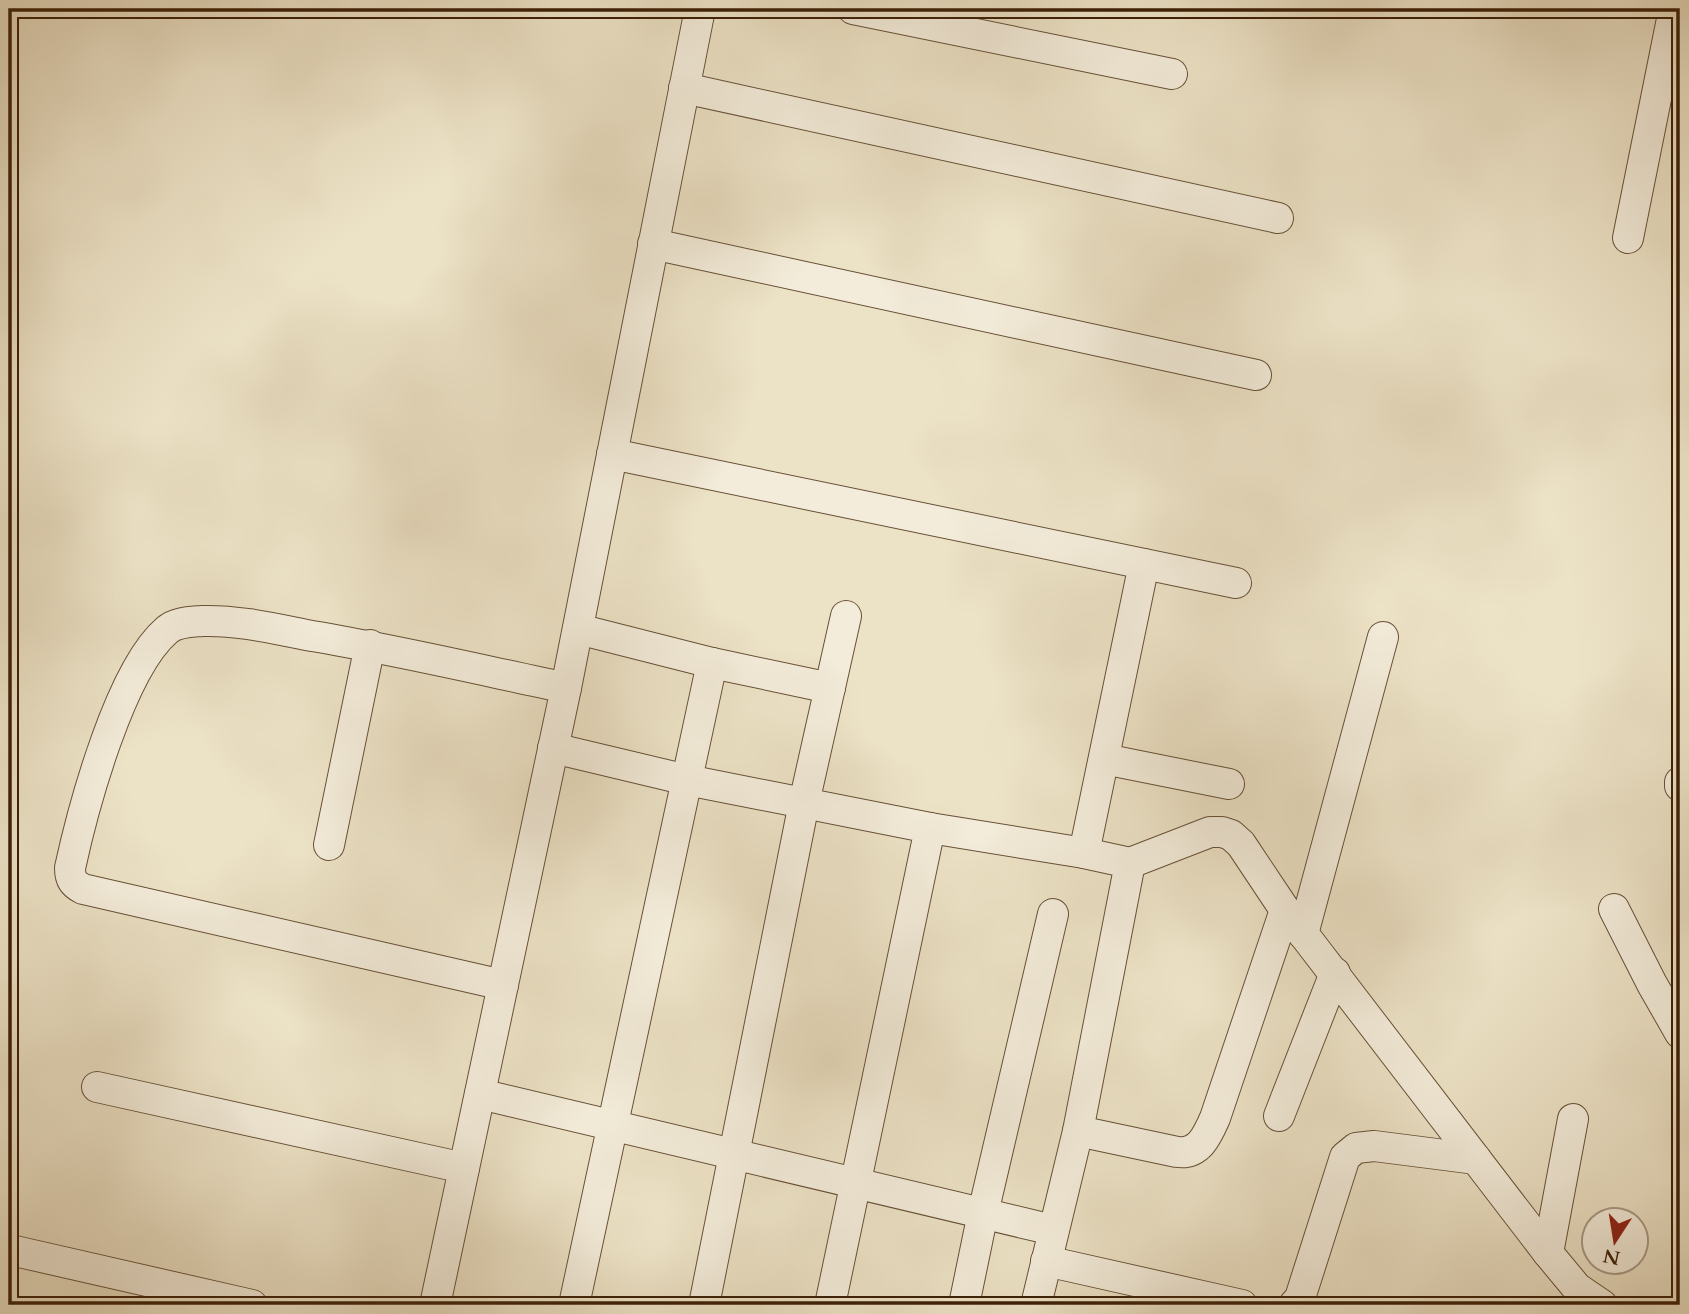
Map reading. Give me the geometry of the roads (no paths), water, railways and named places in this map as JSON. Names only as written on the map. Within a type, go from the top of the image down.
[{"type":"street","points":[[435,1305],[566,688],[699,9]]},
{"type":"street","points":[[853,9],[1172,74]]},
{"type":"street","points":[[1628,238],[1676,16]]},
{"type":"street","points":[[684,88],[1278,218]]},
{"type":"street","points":[[653,244],[1256,375]]},
{"type":"street","points":[[612,454],[1236,583]]},
{"type":"street","points":[[1084,853],[1144,564]]},
{"type":"street","points":[[704,1305],[804,803],[846,616]]},
{"type":"street","points":[[503,985],[83,890],[75,885],[70,877],[73,853],[100,756],[139,664],[166,631],[185,622],[217,621],[370,645],[566,688]]},
{"type":"street","points":[[578,629],[712,663],[830,688]]},
{"type":"street","points":[[1078,1131],[1177,1152],[1197,1149],[1208,1134],[1294,922],[1383,637]]},
{"type":"street","points":[[329,845],[370,645]]},
{"type":"street","points":[[574,1305],[712,663]]},
{"type":"street","points":[[553,748],[687,780],[930,828],[1130,863],[1209,832],[1231,835],[1241,844],[1294,922],[1548,1253],[1577,1288],[1602,1305]]},
{"type":"street","points":[[1104,759],[1229,784]]},
{"type":"street","points":[[830,1305],[930,828]]},
{"type":"street","points":[[1036,1305],[1078,1131],[1130,863]]},
{"type":"street","points":[[1614,909],[1680,1033]]},
{"type":"street","points":[[964,1305],[1053,914]]},
{"type":"street","points":[[1279,1116],[1335,973]]},
{"type":"street","points":[[97,1087],[464,1168]]},
{"type":"street","points":[[480,1094],[1053,1230]]},
{"type":"street","points":[[1548,1253],[1573,1119]]},
{"type":"street","points":[[1294,1305],[1300,1298],[1340,1168],[1345,1157],[1356,1148],[1374,1146],[1476,1159]]},
{"type":"street","points":[[15,1251],[252,1305]]},
{"type":"street","points":[[1046,1261],[1242,1305]]}]
